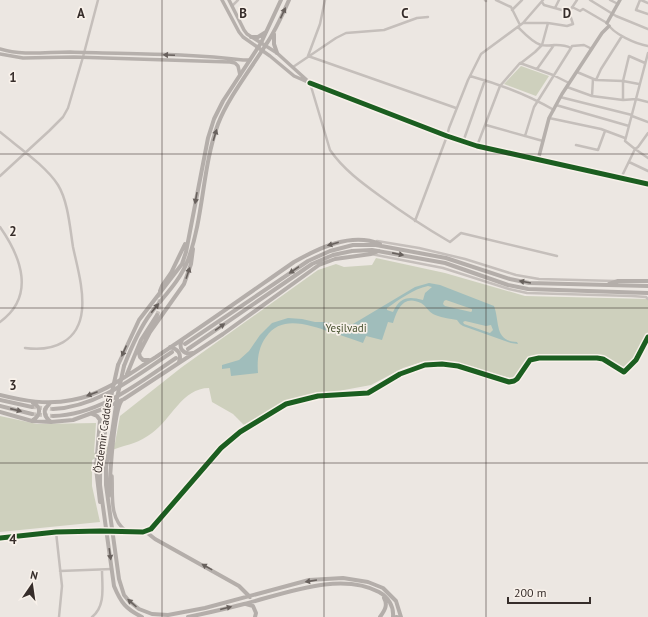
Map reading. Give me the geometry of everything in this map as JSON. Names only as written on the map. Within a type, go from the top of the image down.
[{"type":"main road","points":[[260,49],[261,43],[282,0]]},
{"type":"main road","points":[[260,49],[266,46],[274,33],[289,0]]},
{"type":"main road","points":[[251,37],[258,37],[267,31]]},
{"type":"main road","points":[[274,33],[274,44],[277,53]]},
{"type":"main road","name":"Özdemir Caddesi","points":[[142,617],[124,606],[114,586],[103,512],[100,468],[112,392],[118,365],[139,320],[182,264],[190,232],[208,138],[217,113],[250,60],[260,49]]},
{"type":"main road","name":"Özdemir Caddesi","points":[[260,49],[224,109],[218,124],[205,173],[200,210],[188,260],[181,274],[150,314],[135,339],[124,366],[117,398],[106,467],[108,508],[116,548],[119,579],[124,595],[139,609],[152,614],[168,615],[250,597],[309,580],[343,578],[368,582],[383,588],[396,601],[401,617]]},
{"type":"main road","points":[[160,291],[184,248],[190,232]]},
{"type":"main road","points":[[150,360],[144,360],[140,357],[139,353],[150,332],[184,284],[191,264],[194,238]]},
{"type":"main road","points":[[193,353],[188,354],[184,352],[180,345],[212,320],[294,262],[308,254],[331,244],[348,240],[371,240],[384,246]]},
{"type":"main road","points":[[0,396],[32,405],[73,400],[94,393],[124,378],[170,347],[183,342],[308,261],[330,251],[353,245],[384,246],[446,258],[510,279],[529,283],[648,286]]},
{"type":"main road","points":[[188,349],[312,264],[334,254],[352,250],[380,251],[445,263],[508,285],[528,289],[648,293]]},
{"type":"main road","points":[[0,412],[32,420],[51,422],[73,420],[92,414],[124,399],[223,334],[319,265],[335,259],[371,254],[380,251]]},
{"type":"main road","points":[[604,285],[618,281],[648,282]]},
{"type":"main road","points":[[124,378],[128,373],[141,340],[157,315]]},
{"type":"main road","points":[[170,347],[179,352],[179,362]]},
{"type":"main road","points":[[53,409],[80,405],[106,394],[172,352]]},
{"type":"main road","points":[[53,416],[72,415],[116,397],[176,358]]},
{"type":"main road","points":[[108,508],[111,464],[119,407],[124,399]]},
{"type":"main road","points":[[0,400],[37,405],[39,414],[37,418],[32,420]]},
{"type":"main road","points":[[51,422],[46,416],[45,409],[52,402]]},
{"type":"main road","points":[[0,406],[32,414]]},
{"type":"main road","points":[[92,414],[97,416],[100,420],[96,468],[98,498],[103,512]]},
{"type":"main road","points":[[145,531],[155,539],[239,586],[250,597]]},
{"type":"main road","points":[[188,617],[245,604],[300,588],[331,584],[363,586],[382,594],[390,603],[393,611],[393,617]]},
{"type":"main road","points":[[380,617],[386,609],[386,602],[382,594]]},
{"type":"main road","points":[[245,604],[253,606],[256,613],[255,617]]},
{"type":"street","points":[[0,176],[63,117],[68,108],[84,55],[98,0]]},
{"type":"street","points":[[222,0],[239,32],[249,43],[260,49],[294,76],[310,83],[463,142],[648,184]]},
{"type":"street","points":[[228,0],[244,30],[251,37],[277,53],[310,83],[330,150],[336,160],[360,182],[415,221],[450,242],[461,233],[557,256]]},
{"type":"street","points":[[232,6],[238,0]]},
{"type":"street","points":[[308,56],[320,24],[326,0]]},
{"type":"street","points":[[496,0],[511,7],[527,36],[542,45],[554,44],[571,48]]},
{"type":"street","points":[[512,10],[522,0]]},
{"type":"street","points":[[555,8],[559,0]]},
{"type":"street","points":[[520,25],[548,23],[568,26],[573,24],[569,12],[577,0]]},
{"type":"street","points":[[590,0],[616,16],[648,29]]},
{"type":"street","points":[[610,0],[618,4]]},
{"type":"street","points":[[538,160],[549,118],[560,97],[608,24],[620,0]]},
{"type":"street","points":[[648,3],[641,0],[636,10],[648,14]]},
{"type":"street","points":[[415,221],[447,136],[448,128],[481,54],[520,25],[542,1],[544,5],[569,12]]},
{"type":"street","points":[[572,7],[583,10],[608,24],[622,36],[638,44],[648,46]]},
{"type":"street","points":[[292,68],[308,56],[346,33],[384,30],[417,18],[428,17]]},
{"type":"street","points":[[477,146],[500,86],[520,63],[542,45],[548,23]]},
{"type":"street","points":[[592,96],[595,80],[622,36]]},
{"type":"street","points":[[537,69],[554,44]]},
{"type":"street","points":[[525,136],[534,107],[572,46],[584,45],[592,49]]},
{"type":"street","points":[[0,49],[18,54],[169,55],[250,60]]},
{"type":"street","points":[[648,53],[625,138],[627,143],[648,158]]},
{"type":"street","points":[[0,54],[23,58],[84,55],[230,62],[235,63],[238,66],[240,75]]},
{"type":"street","points":[[308,56],[456,108]]},
{"type":"street","points":[[623,100],[623,81],[629,56],[646,62]]},
{"type":"street","points":[[520,63],[553,75],[568,85],[592,96],[623,100],[636,99],[648,102]]},
{"type":"street","points":[[577,72],[595,80],[623,81],[639,84]]},
{"type":"street","points":[[470,76],[485,80],[538,100],[554,110]]},
{"type":"street","points":[[463,142],[485,80]]},
{"type":"street","points":[[560,97],[632,115],[648,122]]},
{"type":"street","points":[[556,105],[628,126]]},
{"type":"street","points":[[549,118],[605,131],[625,138]]},
{"type":"street","points":[[486,125],[543,142]]},
{"type":"street","points":[[576,145],[598,150],[605,131]]},
{"type":"street","points":[[0,132],[48,172],[59,186],[66,206],[81,291],[83,309],[81,318],[76,330],[68,340],[58,346],[38,350],[25,348]]},
{"type":"street","points":[[621,178],[635,149],[648,133]]},
{"type":"street","points":[[644,138],[648,141]]},
{"type":"street","points":[[629,162],[648,171]]},
{"type":"street","points":[[0,227],[15,249],[20,264],[22,280],[20,295],[16,307],[9,316],[0,322]]},
{"type":"street","points":[[371,240],[419,248],[465,259],[516,275],[539,279],[618,281]]},
{"type":"street","points":[[371,254],[443,268],[527,294],[632,296],[648,298]]},
{"type":"street","points":[[121,532],[145,531],[151,528],[221,448],[240,432],[286,404],[318,396],[368,393],[400,374],[425,365],[442,364],[458,366],[509,382],[517,379],[530,360],[539,358],[597,358],[603,359],[624,372],[636,360],[648,337]]},
{"type":"street","points":[[111,464],[114,517],[117,524],[126,532]]},
{"type":"street","points":[[0,538],[56,532],[100,531]]},
{"type":"street","points":[[56,532],[62,586],[59,617]]},
{"type":"street","points":[[60,571],[112,569]]},
{"type":"street","points":[[92,617],[96,614],[102,600],[102,570]]},
{"type":"green space","points":[[521,66],[549,76],[536,96],[504,84]]},
{"type":"green space","name":"Yeşilvadi","points":[[376,258],[445,273],[525,296],[648,299],[648,333],[638,353],[624,369],[602,357],[529,357],[514,379],[450,362],[422,362],[403,368],[371,385],[280,406],[244,425],[233,414],[212,402],[209,388],[200,389],[191,393],[184,399],[159,427],[143,439],[112,450],[92,460],[92,486],[100,522],[0,532],[0,416],[37,424],[96,423],[94,453],[115,443],[120,416],[182,367],[318,270],[336,264],[344,267],[372,265]]},
{"type":"water","points":[[429,283],[440,285],[494,306],[501,334],[510,341],[517,342],[518,344],[511,343],[463,326],[457,320],[435,315],[421,303],[410,300],[405,302],[399,309],[393,323],[388,322],[382,340],[366,336],[363,343],[305,324],[287,323],[272,330],[263,341],[259,355],[258,373],[231,376],[230,368],[222,369],[222,365],[239,360],[249,351],[260,335],[272,323],[288,318],[326,322],[335,325],[353,324],[415,287]],"holes":[[[422,287],[432,287],[425,293],[423,300],[413,298],[405,299],[399,303],[393,312],[387,310],[387,308],[406,295]],[[446,300],[472,309],[472,311],[445,306],[443,304]],[[465,321],[486,326],[491,325],[493,330],[490,333],[464,324],[463,322]]]},
{"type":"tunnel","points":[[157,315],[159,310],[160,292]]},
{"type":"tunnel","points":[[32,407],[53,409]]},
{"type":"tunnel","points":[[32,414],[53,416]]},
{"type":"tunnel","points":[[100,531],[121,532]]},
{"type":"cycle path","points":[[310,83],[447,136],[477,146],[648,184]]},
{"type":"cycle path","points":[[0,538],[56,532],[143,532],[151,529],[221,448],[240,432],[286,404],[318,396],[368,393],[400,374],[425,365],[442,364],[458,366],[509,382],[517,379],[530,360],[539,358],[597,358],[603,359],[624,372],[636,360],[648,337]]}]
